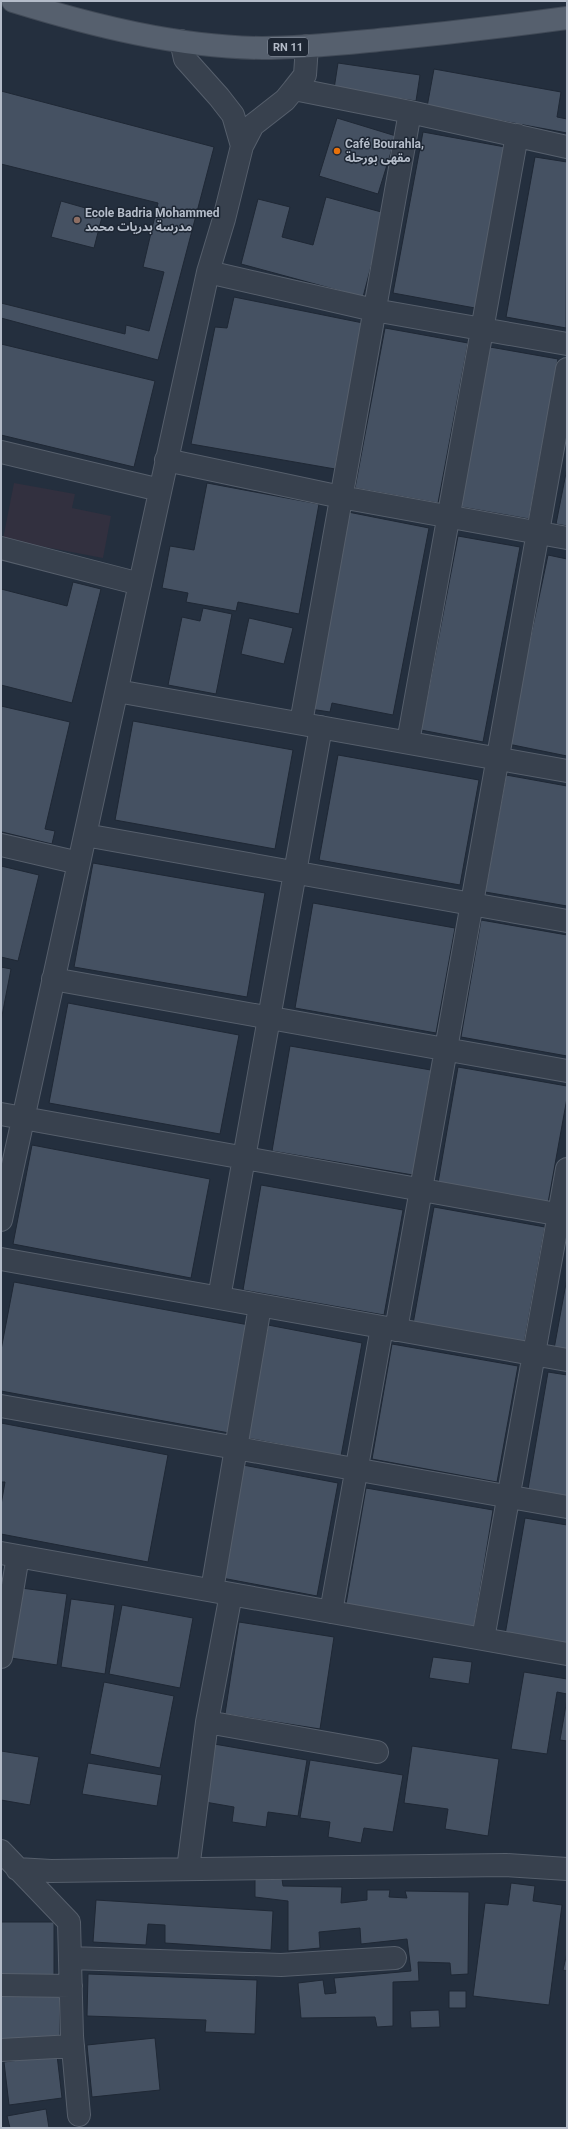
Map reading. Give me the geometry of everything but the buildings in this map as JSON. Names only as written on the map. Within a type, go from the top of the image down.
[{"type":"main road","name":"RN 11","points":[[13,1],[60,16],[111,28],[181,41],[262,48],[307,46],[496,28],[567,18]]},
{"type":"street","points":[[181,41],[185,60],[219,97],[233,115],[242,146]]},
{"type":"street","points":[[1,1220],[208,272],[224,219],[242,146],[253,125],[285,100],[305,75],[307,46]]},
{"type":"street","points":[[294,89],[410,112],[567,147]]},
{"type":"street","points":[[219,1298],[295,872],[311,725],[341,497],[410,112]]},
{"type":"street","points":[[408,742],[517,135]]},
{"type":"street","points":[[208,272],[374,310],[567,344]]},
{"type":"street","points":[[331,1612],[356,1469],[420,1190],[567,369]]},
{"type":"street","points":[[2,456],[160,490]]},
{"type":"street","points":[[166,460],[341,497],[567,538]]},
{"type":"street","points":[[1,548],[140,584]]},
{"type":"street","points":[[117,691],[567,771]]},
{"type":"street","points":[[85,834],[567,921]]},
{"type":"street","points":[[1,845],[79,863]]},
{"type":"street","points":[[53,979],[567,1071]]},
{"type":"street","points":[[1,1114],[563,1215]]},
{"type":"street","points":[[483,1639],[534,1354],[563,1215],[567,1169]]},
{"type":"street","points":[[1,1259],[567,1360]]},
{"type":"street","points":[[188,1869],[207,1722],[236,1448],[260,1306]]},
{"type":"street","points":[[1,1406],[567,1506]]},
{"type":"street","points":[[1,1657],[10,1554],[567,1654]]},
{"type":"street","points":[[207,1722],[377,1752]]},
{"type":"street","points":[[1,1852],[69,1922],[73,2046],[79,2115]]},
{"type":"street","points":[[18,1869],[51,1871],[506,1865],[567,1869]]},
{"type":"street","points":[[70,1958],[281,1965],[395,1958]]},
{"type":"street","points":[[1,1985],[71,1986]]},
{"type":"street","points":[[1,2050],[73,2046]]},
{"type":"shaded area","points":[[14,483],[75,494],[72,508],[111,516],[103,558],[3,539]]},
{"type":"place","name":"Café Bourahla, مقهى بورحلة","points":[[337,151]]},
{"type":"place","name":"Ecole Badria Mohammed مدرسة بدريات محمد","points":[[77,220]]}]
